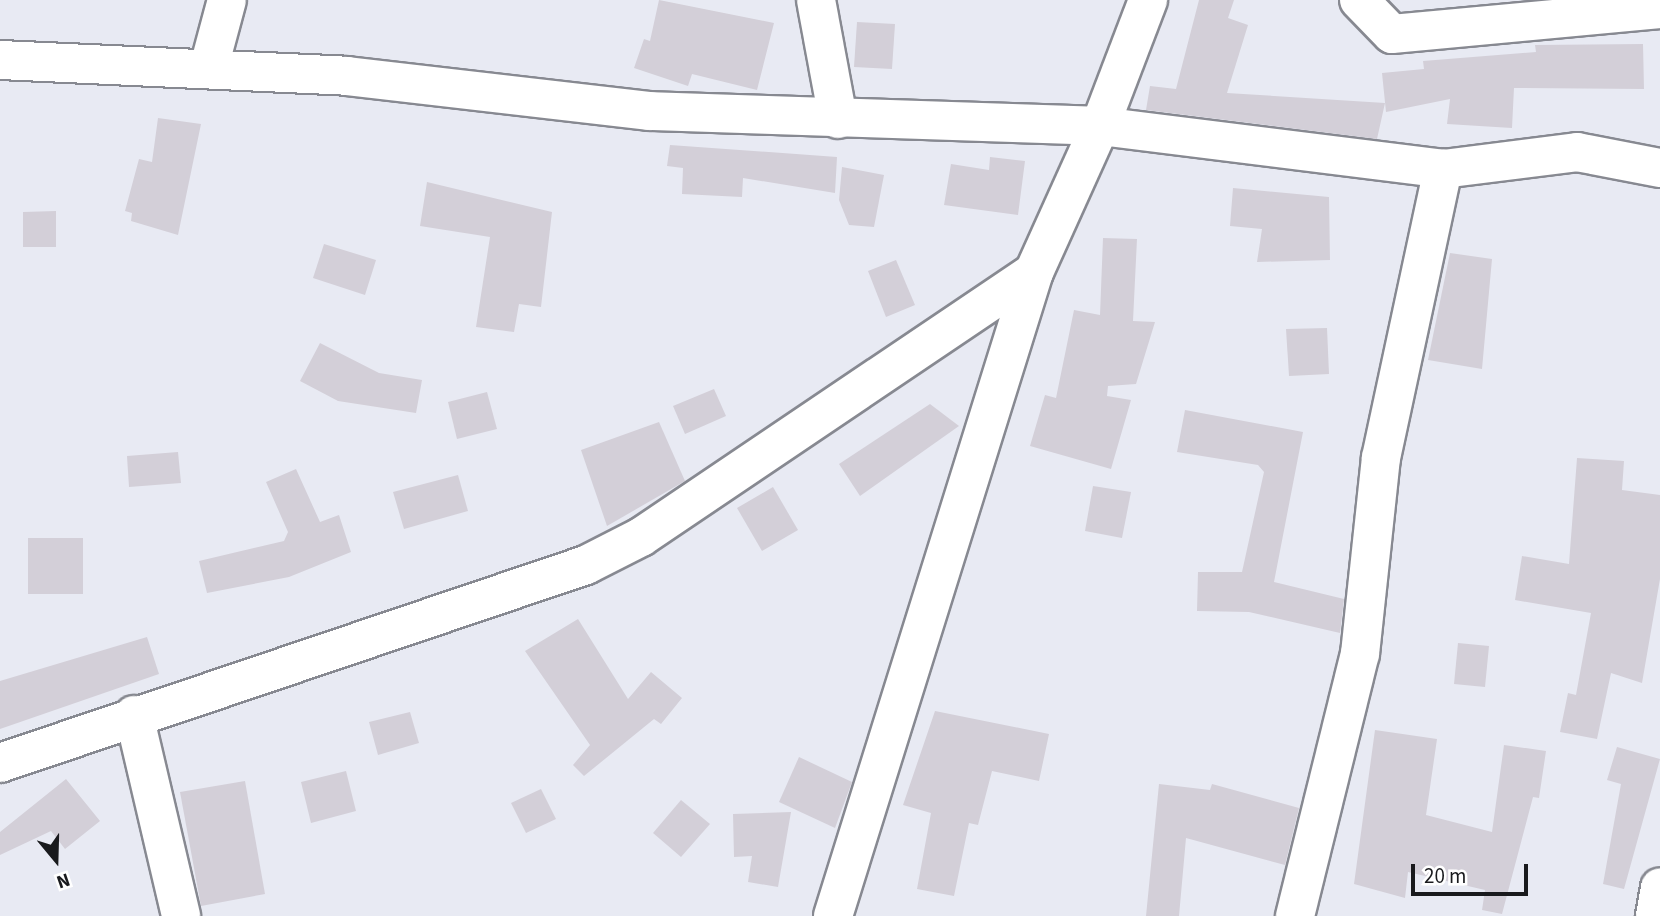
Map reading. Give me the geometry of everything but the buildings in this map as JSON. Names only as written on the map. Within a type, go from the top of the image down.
[{"type":"street","points":[[209,67],[227,0]]},
{"type":"street","points":[[816,0],[838,119]]},
{"type":"street","points":[[833,916],[1034,272],[1100,126],[1147,0]]},
{"type":"street","points":[[1360,0],[1392,34],[1660,9]]},
{"type":"street","points":[[0,60],[209,67],[649,111],[1100,126],[1443,169],[1577,152],[1660,168]]},
{"type":"street","points":[[1295,916],[1360,654],[1381,458],[1443,169]]},
{"type":"street","points":[[0,763],[134,715],[586,565],[641,537],[1034,272]]},
{"type":"street","points":[[134,715],[181,916]]},
{"type":"street","points":[[1655,916],[1660,887]]}]
